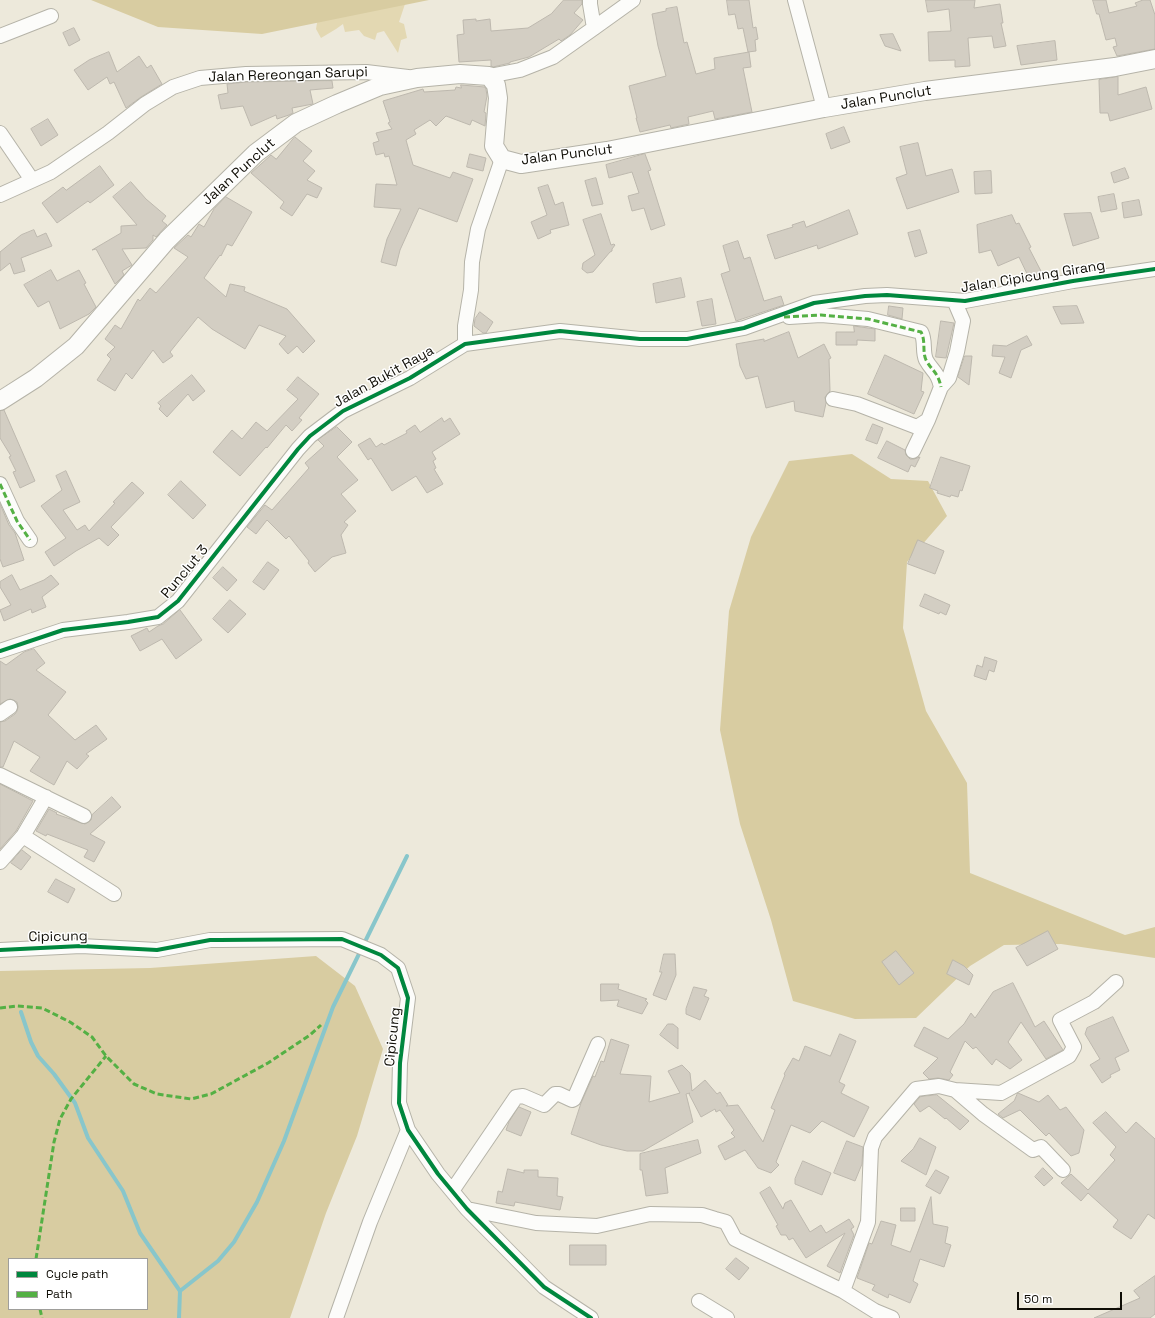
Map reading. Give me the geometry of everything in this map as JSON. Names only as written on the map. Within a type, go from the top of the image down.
[{"type":"main road","name":"Jalan Punclut","points":[[0,401],[36,378],[76,346],[167,240],[256,153],[296,123],[380,86],[417,78],[460,74],[489,76],[496,85],[498,98],[494,146],[502,159],[521,164],[607,151],[824,108],[925,91],[1116,67],[1155,59]]},
{"type":"street","points":[[590,0],[594,28]]},
{"type":"street","points":[[489,76],[520,70],[553,56],[633,0]]},
{"type":"street","points":[[795,0],[824,108]]},
{"type":"street","points":[[0,36],[51,16]]},
{"type":"street","name":"Jalan Rereongan Sarupi","points":[[0,194],[51,172],[108,133],[145,104],[173,87],[200,78],[246,74],[366,72],[417,78]]},
{"type":"street","points":[[0,133],[32,180]]},
{"type":"street","points":[[466,344],[465,326],[471,290],[473,255],[478,229],[502,159]]},
{"type":"street","name":"Jalan Cipicung Girang","points":[[466,344],[560,331],[640,339],[687,339],[744,328],[814,303],[865,296],[887,295],[965,301],[1073,281],[1155,269]]},
{"type":"street","points":[[913,451],[928,420],[941,387],[949,378],[957,352],[963,321],[954,300]]},
{"type":"street","points":[[772,318],[821,315],[868,319],[921,332],[924,337],[925,359],[939,377],[941,387]]},
{"type":"street","name":"Jalan Bukit Raya","points":[[298,449],[310,436],[343,410],[410,378],[466,344]]},
{"type":"street","points":[[833,399],[857,404],[917,427],[928,420]]},
{"type":"street","name":"Punclut 3","points":[[0,650],[64,630],[128,622],[158,616],[178,601],[298,449]]},
{"type":"street","points":[[0,484],[17,521],[30,540]]},
{"type":"street","points":[[0,775],[84,816]]},
{"type":"street","points":[[0,862],[23,836],[46,797]]},
{"type":"street","points":[[23,836],[114,894]]},
{"type":"street","name":"Cipicung","points":[[0,950],[81,946],[157,950],[210,940],[342,940],[381,955],[398,968],[408,998],[400,1063],[399,1103],[408,1130],[438,1174],[467,1209],[544,1287],[584,1316]]},
{"type":"street","points":[[843,1291],[868,1222],[871,1187],[871,1148],[875,1137],[916,1089],[939,1086],[955,1090],[1001,1093],[1069,1056],[1074,1047],[1060,1020],[1094,1002],[1116,982]]},
{"type":"street","points":[[452,1191],[516,1097],[523,1096],[544,1105],[555,1094],[559,1094],[574,1100],[598,1044]]},
{"type":"street","points":[[955,1090],[983,1114],[1033,1150],[1041,1147],[1063,1170]]},
{"type":"street","points":[[336,1318],[370,1222],[408,1130]]},
{"type":"street","points":[[467,1209],[536,1223],[597,1226],[650,1214],[702,1215],[726,1222],[735,1239],[843,1291],[875,1311],[892,1318]]},
{"type":"street","points":[[699,1301],[727,1318]]},
{"type":"shaded area","points":[[91,0],[429,0],[262,34],[158,27]]},
{"type":"shaded area","points":[[405,4],[399,22],[404,24],[407,38],[401,40],[398,53],[384,31],[377,33],[375,40],[364,36],[359,30],[345,32],[343,24],[321,38],[316,29],[318,17]]},
{"type":"shaded area","points":[[852,454],[891,479],[928,481],[947,516],[907,562],[903,628],[926,711],[967,783],[970,873],[1125,935],[1155,927],[1155,958],[1061,944],[1004,945],[970,966],[916,1018],[855,1019],[793,1001],[771,920],[740,824],[720,730],[729,611],[751,537],[789,461]]},
{"type":"shaded area","points":[[316,956],[355,986],[383,1049],[357,1136],[326,1213],[290,1318],[0,1318],[0,971],[150,968]]},
{"type":"building","points":[[564,0],[582,0],[582,4],[574,13],[583,20],[570,35],[561,41],[559,39],[529,57],[493,67],[491,66],[491,60],[459,62],[457,35],[464,34],[463,20],[476,19],[476,21],[490,19],[491,31],[528,28],[551,14]]},
{"type":"building","points":[[727,0],[749,0],[753,28],[756,27],[758,39],[755,40],[756,51],[748,52],[743,28],[738,29],[735,14],[729,15]]},
{"type":"building","points":[[926,0],[975,0],[974,8],[1000,4],[1003,23],[1001,23],[1006,46],[994,48],[992,36],[968,38],[970,66],[955,67],[955,60],[929,61],[928,32],[951,31],[949,9],[928,12]]},
{"type":"building","points":[[1093,0],[1106,0],[1109,13],[1137,6],[1135,3],[1143,0],[1150,0],[1155,15],[1155,49],[1117,56],[1113,47],[1117,46],[1115,38],[1106,40],[1099,14],[1097,14]]},
{"type":"building","points":[[677,7],[684,43],[687,42],[696,74],[715,69],[714,58],[749,52],[751,67],[743,68],[752,112],[715,119],[713,111],[688,117],[689,124],[671,128],[670,125],[640,132],[629,86],[666,76],[652,14]]},
{"type":"building","points":[[74,28],[80,40],[69,46],[63,33]]},
{"type":"building","points":[[893,34],[901,51],[885,46],[880,35]]},
{"type":"building","points":[[1055,41],[1057,60],[1021,65],[1017,46]]},
{"type":"building","points":[[109,52],[117,72],[139,56],[147,68],[151,65],[162,84],[126,108],[114,82],[110,84],[107,77],[88,90],[74,70],[89,60]]},
{"type":"building","points":[[1118,77],[1118,95],[1146,87],[1152,109],[1110,121],[1108,113],[1100,113],[1099,80]]},
{"type":"building","points":[[332,81],[333,88],[310,90],[313,104],[292,108],[293,113],[289,115],[277,119],[276,115],[251,126],[243,106],[221,109],[218,95],[228,93],[227,84],[246,82]]},
{"type":"building","points":[[461,85],[485,87],[487,96],[484,112],[486,113],[485,126],[472,120],[470,125],[446,116],[436,126],[430,120],[414,130],[416,134],[406,140],[413,165],[450,178],[453,172],[473,179],[457,222],[419,208],[400,250],[396,266],[381,262],[387,239],[401,209],[374,207],[376,184],[397,185],[389,156],[385,157],[384,153],[376,155],[373,143],[379,141],[376,133],[392,129],[388,123],[390,122],[383,101],[423,89],[424,92],[455,90],[456,87],[461,88]]},
{"type":"building","points":[[48,119],[58,135],[41,146],[31,129]]},
{"type":"building","points":[[844,127],[850,142],[831,149],[826,134]]},
{"type":"building","points":[[295,137],[312,151],[303,161],[315,171],[307,180],[322,188],[317,198],[307,194],[292,216],[280,208],[284,202],[251,173],[271,155],[276,159]]},
{"type":"building","points":[[918,143],[926,176],[952,169],[959,192],[907,209],[896,178],[907,174],[900,147]]},
{"type":"building","points":[[470,154],[486,158],[483,171],[467,167]]},
{"type":"building","points":[[645,154],[651,170],[648,171],[665,225],[651,230],[644,208],[632,211],[628,196],[639,193],[632,172],[609,178],[606,165]]},
{"type":"building","points":[[100,166],[114,185],[90,203],[88,201],[57,223],[42,203],[63,187],[66,190]]},
{"type":"building","points":[[1125,168],[1129,178],[1114,183],[1111,173]]},
{"type":"building","points":[[991,171],[992,193],[975,194],[974,172]]},
{"type":"building","points":[[596,178],[603,204],[592,206],[585,181]]},
{"type":"building","points":[[131,182],[146,199],[166,216],[162,221],[167,225],[156,237],[153,235],[153,240],[146,248],[122,249],[132,265],[122,271],[124,275],[115,284],[96,249],[92,250],[121,233],[121,226],[137,225],[113,197]]},
{"type":"building","points":[[548,185],[555,205],[563,202],[569,225],[550,230],[551,233],[538,239],[531,222],[547,215],[538,188]]},
{"type":"building","points":[[1114,194],[1117,209],[1101,212],[1098,197]]},
{"type":"building","points":[[226,197],[252,212],[232,246],[227,244],[221,256],[220,255],[204,278],[226,297],[230,284],[245,287],[244,291],[287,309],[315,341],[303,353],[297,346],[288,354],[279,344],[286,336],[259,325],[245,349],[212,329],[198,317],[170,352],[173,356],[163,363],[153,350],[132,379],[126,373],[115,391],[97,380],[111,359],[107,355],[115,347],[105,339],[115,325],[121,329],[138,299],[140,301],[150,288],[156,293],[188,257],[174,248],[188,235],[191,237],[199,224],[204,227],[214,209]]},
{"type":"building","points":[[1139,200],[1142,215],[1124,218],[1122,203]]},
{"type":"building","points":[[849,210],[858,234],[818,249],[817,245],[775,259],[767,235],[793,227],[792,225],[804,221],[806,227]]},
{"type":"building","points":[[1091,213],[1099,238],[1073,246],[1064,214]]},
{"type":"building","points":[[601,214],[611,245],[615,245],[612,251],[593,272],[587,273],[582,269],[583,263],[595,255],[583,220]]},
{"type":"building","points":[[1012,215],[1016,224],[1019,223],[1031,247],[1029,248],[1043,275],[1035,279],[1030,280],[1019,257],[998,266],[991,250],[979,253],[977,225]]},
{"type":"building","points":[[34,230],[37,237],[46,233],[52,246],[21,258],[25,271],[14,274],[10,263],[0,271],[0,252],[21,235]]},
{"type":"building","points":[[920,230],[927,253],[915,257],[908,233]]},
{"type":"building","points":[[738,241],[744,259],[750,257],[764,301],[781,296],[784,305],[736,321],[721,274],[730,271],[723,246]]},
{"type":"building","points":[[51,270],[57,281],[79,270],[86,283],[84,284],[96,307],[89,314],[60,329],[49,301],[38,307],[24,285]]},
{"type":"building","points":[[681,278],[685,297],[656,303],[653,284]]},
{"type":"building","points":[[712,299],[716,324],[702,326],[697,302]]},
{"type":"building","points":[[889,306],[903,308],[902,319],[888,315]]},
{"type":"building","points":[[1077,306],[1084,323],[1061,324],[1053,307]]},
{"type":"building","points":[[480,312],[493,322],[486,333],[483,333],[474,326],[475,319]]},
{"type":"building","points":[[941,321],[954,323],[946,358],[936,357]]},
{"type":"building","points":[[854,326],[875,329],[875,341],[857,340],[857,345],[836,345],[836,332],[854,332]]},
{"type":"building","points":[[789,332],[798,358],[824,344],[831,358],[829,359],[830,391],[825,397],[826,403],[823,417],[795,411],[794,401],[766,408],[758,376],[746,379],[740,366],[736,344],[764,339],[764,341]]},
{"type":"building","points":[[1027,336],[1032,345],[1021,350],[1011,378],[999,373],[1005,357],[992,356],[993,345],[1006,346]]},
{"type":"building","points":[[885,355],[923,373],[921,391],[924,392],[914,414],[868,394]]},
{"type":"building","points":[[965,356],[972,356],[969,385],[958,377]]},
{"type":"building","points":[[192,375],[205,391],[193,401],[188,394],[167,417],[159,409],[161,406],[158,403]]},
{"type":"building","points":[[298,377],[319,394],[299,418],[302,420],[292,431],[286,425],[267,448],[266,447],[240,476],[213,452],[232,430],[242,439],[256,422],[267,431],[298,399],[287,390]]},
{"type":"building","points":[[4,410],[35,481],[20,488],[13,472],[16,471],[9,457],[11,456],[0,438],[0,411]]},
{"type":"building","points":[[442,418],[444,422],[450,418],[460,434],[432,452],[436,459],[433,461],[436,468],[434,469],[443,484],[427,493],[416,476],[392,491],[371,458],[368,460],[358,445],[370,438],[376,447],[382,443],[384,445],[407,433],[406,431],[415,425],[420,432]]},
{"type":"building","points":[[873,424],[883,428],[877,444],[866,440]]},
{"type":"building","points":[[337,427],[352,442],[337,457],[358,480],[341,494],[356,511],[344,522],[348,525],[341,535],[346,553],[332,557],[315,572],[308,563],[309,561],[289,536],[286,539],[267,520],[256,534],[247,527],[265,505],[272,510],[309,468],[305,463],[324,446],[318,440]]},
{"type":"building","points":[[887,441],[905,450],[906,455],[910,459],[920,457],[915,467],[911,465],[908,472],[878,458]]},
{"type":"building","points":[[941,457],[970,466],[962,491],[960,490],[958,497],[951,495],[950,497],[937,493],[938,491],[930,488]]},
{"type":"building","points":[[66,471],[80,502],[63,510],[77,530],[85,525],[89,531],[132,482],[144,493],[111,527],[119,535],[108,546],[99,538],[54,566],[45,552],[66,538],[41,506],[62,490],[56,476]]},
{"type":"building","points":[[181,481],[206,505],[193,519],[168,495]]},
{"type":"building","points":[[0,504],[9,525],[15,533],[24,560],[3,567],[0,559]]},
{"type":"building","points":[[918,540],[944,551],[935,574],[908,564]]},
{"type":"building","points":[[268,562],[279,570],[264,590],[253,582]]},
{"type":"building","points":[[223,567],[237,580],[227,591],[213,578]]},
{"type":"building","points":[[12,575],[20,590],[44,580],[51,575],[59,584],[42,597],[46,607],[32,613],[31,609],[4,621],[0,610],[11,605],[0,587],[0,582]]},
{"type":"building","points":[[925,594],[950,605],[946,615],[940,612],[939,614],[920,606]]},
{"type":"building","points":[[230,600],[246,614],[228,633],[213,619]]},
{"type":"building","points":[[180,610],[202,640],[176,659],[162,639],[140,651],[131,636],[147,628],[149,632],[163,624]]},
{"type":"building","points":[[34,649],[45,663],[36,670],[66,692],[48,715],[75,740],[96,725],[107,739],[86,754],[89,756],[77,769],[67,761],[54,785],[30,771],[40,757],[14,741],[3,767],[0,767],[0,722],[5,721],[15,714],[18,707],[17,702],[10,699],[0,704],[0,661],[6,665],[24,652]]},
{"type":"building","points":[[985,657],[997,661],[994,672],[989,670],[986,680],[974,676],[977,665],[982,667]]},
{"type":"building","points":[[0,784],[33,801],[16,831],[0,849]]},
{"type":"building","points":[[112,797],[121,807],[90,834],[105,842],[94,862],[84,857],[88,850],[47,834],[46,836],[36,831],[49,809],[57,813],[56,814],[85,824],[91,820],[92,815]]},
{"type":"building","points":[[22,850],[31,857],[21,870],[11,863]]},
{"type":"building","points":[[56,879],[75,889],[68,903],[48,892]]},
{"type":"building","points":[[1048,931],[1058,949],[1027,966],[1016,948]]},
{"type":"building","points":[[896,951],[914,973],[899,985],[882,962]]},
{"type":"building","points":[[664,954],[675,954],[676,975],[666,1000],[653,995],[662,972],[660,972]]},
{"type":"building","points":[[953,960],[964,966],[973,975],[969,985],[947,974]]},
{"type":"building","points":[[1013,983],[1035,1027],[1044,1021],[1063,1050],[1046,1059],[1021,1022],[1008,1042],[1022,1060],[1010,1069],[996,1059],[992,1065],[976,1047],[973,1049],[965,1041],[950,1072],[953,1075],[949,1080],[938,1078],[929,1079],[923,1073],[938,1058],[914,1046],[924,1027],[948,1039],[964,1024],[971,1013],[975,1018],[993,992]]},
{"type":"building","points":[[601,984],[619,984],[618,989],[647,999],[645,1000],[648,1003],[642,1014],[617,1006],[619,1000],[601,1001]]},
{"type":"building","points":[[694,987],[707,990],[704,996],[709,998],[700,1020],[686,1014],[686,1009]]},
{"type":"building","points":[[1113,1017],[1129,1051],[1115,1058],[1120,1070],[1110,1075],[1111,1077],[1102,1083],[1090,1065],[1100,1059],[1085,1034],[1087,1028]]},
{"type":"building","points":[[668,1024],[673,1024],[678,1028],[678,1049],[660,1035]]},
{"type":"building","points":[[840,1034],[856,1041],[839,1082],[845,1085],[841,1093],[869,1107],[854,1137],[822,1121],[810,1133],[791,1125],[776,1162],[779,1165],[771,1173],[758,1168],[745,1150],[725,1160],[718,1146],[735,1137],[731,1133],[734,1130],[720,1110],[716,1112],[715,1109],[701,1117],[689,1094],[690,1093],[686,1094],[693,1122],[643,1151],[627,1151],[601,1145],[571,1134],[581,1103],[593,1076],[595,1077],[601,1061],[604,1062],[611,1039],[629,1045],[620,1074],[651,1076],[649,1102],[680,1093],[668,1071],[682,1065],[690,1073],[692,1091],[705,1080],[717,1094],[720,1092],[728,1105],[726,1106],[738,1105],[763,1142],[775,1110],[771,1108],[785,1075],[784,1074],[793,1058],[799,1061],[805,1046],[830,1056]]},
{"type":"building","points":[[1018,1093],[1039,1102],[1048,1095],[1060,1110],[1066,1107],[1084,1130],[1079,1153],[1071,1156],[1049,1133],[1046,1136],[1020,1110],[1003,1118],[998,1114],[1014,1101]]},
{"type":"building","points":[[937,1095],[969,1121],[960,1130],[929,1106],[920,1112],[914,1104],[920,1097]]},
{"type":"building","points":[[519,1107],[531,1112],[521,1136],[506,1130],[509,1122]]},
{"type":"building","points":[[1106,1112],[1126,1133],[1136,1122],[1155,1139],[1155,1219],[1148,1214],[1131,1239],[1113,1227],[1118,1220],[1088,1193],[1081,1201],[1061,1183],[1071,1174],[1088,1190],[1115,1160],[1110,1155],[1116,1147],[1093,1123]]},
{"type":"building","points":[[920,1138],[936,1147],[926,1175],[901,1161],[913,1149]]},
{"type":"building","points":[[698,1140],[701,1153],[665,1168],[668,1193],[646,1196],[642,1170],[640,1170],[640,1154]]},
{"type":"building","points":[[847,1141],[863,1147],[862,1164],[855,1181],[834,1173]]},
{"type":"building","points":[[803,1161],[831,1173],[822,1195],[795,1184],[795,1179]]},
{"type":"building","points":[[1043,1168],[1053,1178],[1044,1186],[1035,1177]]},
{"type":"building","points":[[508,1169],[524,1173],[524,1170],[538,1170],[538,1177],[558,1178],[557,1196],[563,1197],[560,1210],[515,1202],[514,1206],[496,1203],[498,1191],[502,1192]]},
{"type":"building","points":[[936,1170],[949,1177],[940,1194],[926,1186]]},
{"type":"building","points":[[770,1187],[783,1209],[785,1203],[791,1200],[810,1232],[821,1225],[826,1233],[849,1219],[854,1227],[851,1229],[854,1235],[840,1273],[827,1266],[845,1233],[806,1258],[793,1238],[789,1240],[786,1235],[781,1235],[776,1226],[778,1225],[760,1193]]},
{"type":"building","points":[[931,1197],[933,1224],[948,1227],[945,1243],[951,1245],[944,1267],[920,1259],[913,1281],[918,1284],[910,1303],[889,1294],[888,1298],[872,1290],[875,1285],[857,1278],[869,1243],[872,1244],[881,1221],[896,1225],[891,1245],[910,1252]]},
{"type":"building","points":[[901,1208],[915,1208],[915,1221],[901,1221]]},
{"type":"building","points":[[570,1245],[606,1245],[606,1265],[570,1265]]},
{"type":"building","points":[[736,1258],[749,1268],[739,1280],[726,1269]]},
{"type":"building","points":[[1155,1276],[1155,1314],[1150,1318],[1094,1318],[1140,1298],[1134,1291]]},
{"type":"waterway","points":[[179,1318],[180,1291],[218,1261],[234,1242],[257,1202],[284,1141],[333,1007],[407,856]]},
{"type":"waterway","points":[[21,1012],[31,1042],[38,1056],[54,1074],[75,1103],[88,1138],[123,1191],[140,1233],[180,1291]]},
{"type":"marked path","points":[[784,317],[821,315],[868,319],[921,332],[926,360],[937,375],[941,387]]},
{"type":"marked path","points":[[0,484],[17,521],[30,540]]},
{"type":"marked path","points":[[0,1008],[17,1006],[42,1008],[70,1022],[92,1037],[106,1056],[134,1084],[157,1094],[191,1099],[211,1094],[268,1063],[310,1035],[321,1025]]},
{"type":"marked path","points":[[36,1258],[54,1142],[60,1119],[71,1099],[106,1056]]},
{"type":"marked path","points":[[40,1310],[42,1318]]},
{"type":"cycle path","points":[[0,651],[63,630],[158,617],[178,601],[298,449],[310,436],[343,411],[410,378],[465,344],[560,331],[640,339],[687,339],[744,328],[814,303],[865,296],[887,295],[965,301],[1073,281],[1155,269]]},
{"type":"cycle path","points":[[0,950],[81,946],[157,950],[210,940],[342,939],[381,955],[398,968],[408,998],[400,1063],[399,1103],[408,1130],[438,1174],[467,1209],[544,1287],[591,1318]]}]
